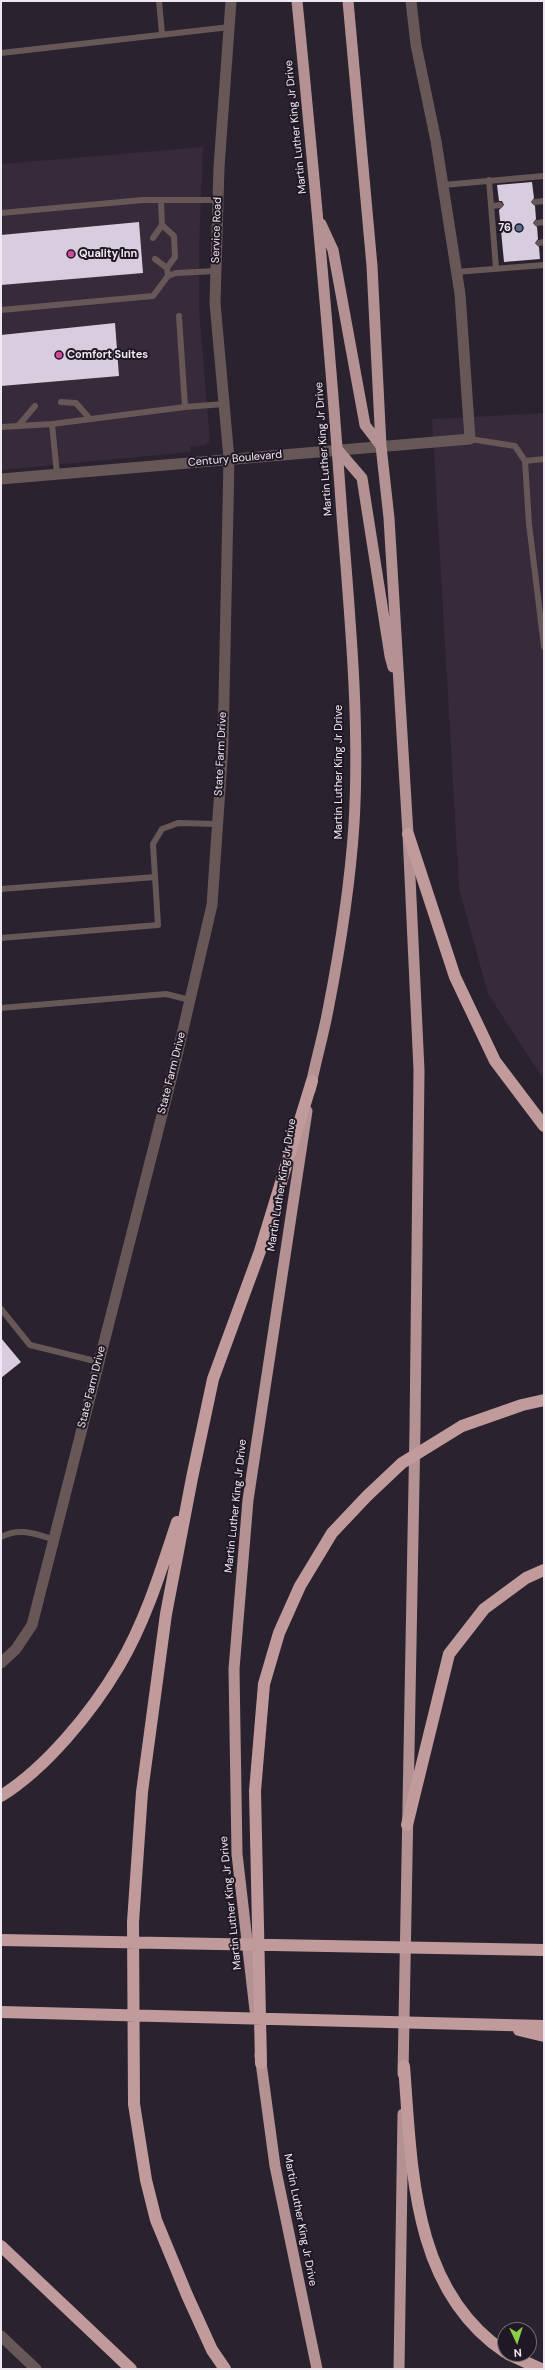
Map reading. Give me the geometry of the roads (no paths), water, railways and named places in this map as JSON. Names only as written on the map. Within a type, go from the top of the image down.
[{"type":"highway","name":"Martin Luther King Jr Drive","points":[[297,1],[318,216],[338,450],[349,616],[354,737],[354,824],[344,917],[328,1010],[312,1081],[249,1493],[234,1669],[237,1854],[261,2063],[275,2166],[317,2369]]},
{"type":"highway","points":[[348,1],[372,266],[381,446],[389,518],[408,834],[419,1070],[415,1437],[406,1824],[399,2369]]},
{"type":"highway","points":[[318,216],[333,250],[365,425],[381,446]]},
{"type":"highway","points":[[338,450],[362,478],[390,656],[399,684]]},
{"type":"highway","points":[[408,834],[455,977],[495,1061],[544,1126]]},
{"type":"highway","points":[[226,2369],[212,2350],[156,2220],[146,2180],[134,2104],[133,1922],[142,1792],[166,1614],[213,1379],[260,1251],[312,1081]]},
{"type":"highway","points":[[261,2063],[255,1791],[264,1684],[279,1633],[300,1586],[332,1533],[366,1496],[402,1463],[462,1426],[509,1409],[544,1400]]},
{"type":"highway","points":[[1,1796],[54,1753],[80,1721],[119,1666],[155,1587],[192,1478]]},
{"type":"highway","points":[[406,1824],[449,1654],[484,1609],[526,1578],[544,1570]]},
{"type":"highway","points":[[1,1940],[544,1950]]},
{"type":"highway","points":[[511,1949],[544,1945]]},
{"type":"highway","points":[[1,2012],[544,2026]]},
{"type":"highway","points":[[501,2024],[544,2036]]},
{"type":"highway","points":[[404,2066],[414,2183],[422,2223],[437,2271],[453,2300],[466,2318],[485,2338],[497,2346]]},
{"type":"highway","points":[[1,2246],[131,2369]]},
{"type":"highway","points":[[526,2362],[541,2369]]},
{"type":"street","name":"Service Road","points":[[229,459],[215,303],[219,167],[228,66],[231,1]]},
{"type":"street","points":[[411,1],[416,45],[436,141],[460,294],[470,439]]},
{"type":"street","name":"Century Boulevard","points":[[1,479],[470,439]]},
{"type":"street","name":"State Farm Drive","points":[[1,1663],[16,1649],[32,1624],[190,1000],[212,905],[223,745],[229,459]]},
{"type":"street","points":[[1,2336],[36,2369]]},
{"type":"lane","points":[[159,1],[162,34]]},
{"type":"lane","points":[[1,53],[230,27]]},
{"type":"lane","points":[[443,185],[544,176]]},
{"type":"lane","points":[[489,180],[496,268]]},
{"type":"lane","points":[[1,213],[143,200],[218,200]]},
{"type":"lane","points":[[153,238],[162,225],[161,201]]},
{"type":"lane","points":[[535,202],[544,201]]},
{"type":"lane","points":[[492,206],[500,205]]},
{"type":"lane","points":[[162,225],[174,236],[175,257],[166,268]]},
{"type":"lane","points":[[493,227],[501,226]]},
{"type":"lane","points":[[495,246],[503,246]]},
{"type":"lane","points":[[155,259],[166,268],[168,276]]},
{"type":"lane","points":[[456,272],[544,265]]},
{"type":"lane","points":[[1,310],[153,296],[168,276],[176,273],[216,271]]},
{"type":"lane","points":[[179,316],[185,408]]},
{"type":"lane","points":[[61,402],[76,403],[90,419]]},
{"type":"lane","points":[[1,427],[52,424],[224,404]]},
{"type":"lane","points":[[18,426],[35,406]]},
{"type":"lane","points":[[52,424],[57,474]]},
{"type":"lane","points":[[470,439],[515,446],[525,461],[530,524],[544,647]]},
{"type":"lane","points":[[525,461],[544,459]]},
{"type":"lane","points":[[1,938],[158,925],[152,844],[162,830],[178,823],[217,824]]},
{"type":"lane","points":[[1,889],[155,877]]},
{"type":"lane","points":[[1,1008],[166,994],[190,1000]]},
{"type":"lane","points":[[1,1309],[30,1345],[99,1362]]},
{"type":"lane","points":[[1,1537],[7,1533],[23,1530],[53,1539]]},
{"type":"place","name":"76","points":[[519,228]]},
{"type":"place","name":"Quality Inn","points":[[71,254]]},
{"type":"place","name":"Comfort Suites","points":[[59,355]]}]
